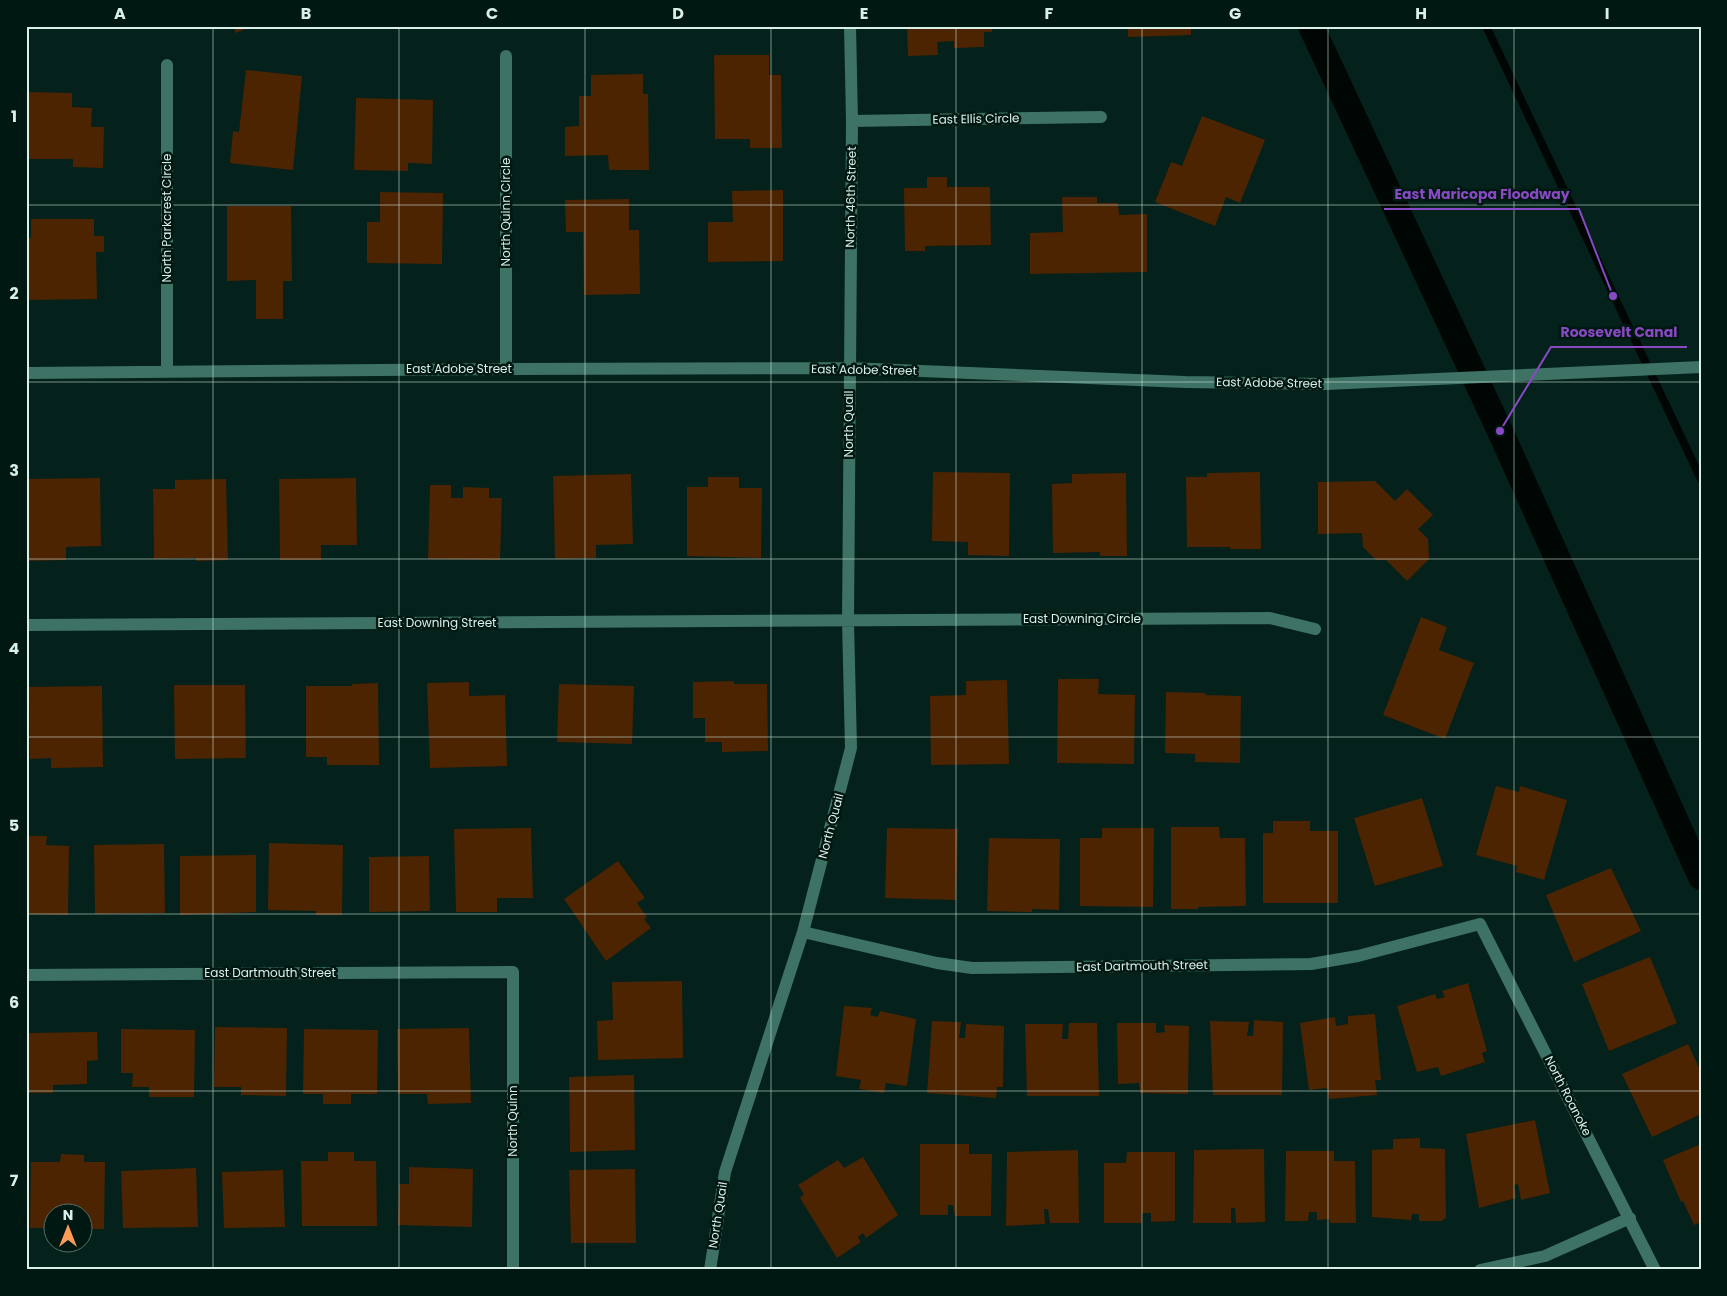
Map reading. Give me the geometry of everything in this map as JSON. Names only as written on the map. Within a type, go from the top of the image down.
[{"type":"street","name":"North 46th Street","points":[[849,368],[852,121],[850,26]]},
{"type":"street","name":"North Quinn Circle","points":[[506,56],[506,369]]},
{"type":"street","name":"North Parkcrest Circle","points":[[167,65],[167,372]]},
{"type":"street","name":"East Ellis Circle","points":[[852,121],[1100,117]]},
{"type":"street","name":"East Adobe Street","points":[[26,373],[849,368],[1185,382],[1326,384],[1701,367]]},
{"type":"street","name":"North Quail","points":[[710,1270],[726,1172],[803,932],[851,748],[848,621],[849,368]]},
{"type":"street","name":"East Downing Circle","points":[[848,621],[1270,618],[1315,629]]},
{"type":"street","name":"East Downing Street","points":[[26,625],[848,621]]},
{"type":"street","name":"East Dartmouth Street","points":[[803,932],[937,963],[972,968],[1311,964],[1358,956],[1480,924]]},
{"type":"street","name":"North Roanoke","points":[[1480,924],[1655,1270]]},
{"type":"street","name":"East Dartmouth Street","points":[[26,975],[513,972]]},
{"type":"street","name":"North Quinn","points":[[513,972],[513,1270]]},
{"type":"street","points":[[1480,1270],[1545,1256],[1630,1218]]},
{"type":"building","points":[[233,26],[252,26],[236,33]]},
{"type":"building","points":[[907,26],[992,26],[992,32],[984,32],[984,47],[954,48],[954,41],[937,42],[938,55],[908,56]]},
{"type":"building","points":[[1128,26],[1191,26],[1191,35],[1128,37]]},
{"type":"building","points":[[714,55],[769,55],[769,75],[781,75],[782,148],[750,148],[750,139],[715,139]]},
{"type":"building","points":[[246,70],[302,76],[293,170],[230,163],[233,131],[239,132]]},
{"type":"building","points":[[643,74],[643,94],[648,94],[649,170],[609,170],[608,155],[565,156],[565,127],[579,126],[579,96],[591,96],[591,75]]},
{"type":"building","points":[[26,92],[72,93],[72,107],[92,108],[91,127],[104,127],[103,168],[73,167],[73,159],[26,159]]},
{"type":"building","points":[[356,98],[433,100],[432,164],[408,163],[408,171],[354,170]]},
{"type":"building","points":[[1202,116],[1265,140],[1240,203],[1226,197],[1215,226],[1155,202],[1171,162],[1182,166]]},
{"type":"building","points":[[927,177],[947,177],[947,187],[990,187],[991,245],[925,246],[925,251],[905,251],[904,188],[927,188]]},
{"type":"building","points":[[783,190],[783,261],[708,262],[708,222],[733,222],[732,191]]},
{"type":"building","points":[[380,192],[443,193],[442,264],[367,263],[367,222],[380,222]]},
{"type":"building","points":[[1062,197],[1097,197],[1097,203],[1118,203],[1119,215],[1147,214],[1147,272],[1030,274],[1030,233],[1063,232]]},
{"type":"building","points":[[629,199],[629,230],[639,230],[640,294],[584,295],[583,232],[566,232],[565,200]]},
{"type":"building","points":[[227,206],[291,206],[292,281],[283,281],[283,319],[256,319],[256,280],[227,281]]},
{"type":"building","points":[[31,219],[94,219],[94,236],[104,236],[104,252],[96,252],[97,299],[26,300],[26,238],[31,238]]},
{"type":"building","points":[[933,472],[1010,473],[1009,556],[968,555],[968,542],[932,541]]},
{"type":"building","points":[[1260,472],[1261,549],[1187,547],[1186,477],[1207,477],[1207,473]]},
{"type":"building","points":[[1126,473],[1127,556],[1100,556],[1100,552],[1053,553],[1052,484],[1072,483],[1072,474]]},
{"type":"building","points":[[631,474],[633,544],[596,545],[596,558],[555,559],[553,476]]},
{"type":"building","points":[[708,477],[739,477],[739,488],[762,488],[761,558],[687,556],[687,487],[708,487]]},
{"type":"building","points":[[100,478],[101,546],[66,547],[66,560],[26,561],[26,479]]},
{"type":"building","points":[[356,478],[357,545],[321,545],[321,560],[280,560],[279,479]]},
{"type":"building","points":[[226,479],[228,560],[196,561],[196,558],[154,559],[153,489],[175,489],[175,480]]},
{"type":"building","points":[[1375,481],[1395,501],[1407,489],[1433,515],[1418,529],[1428,539],[1429,559],[1407,581],[1386,560],[1376,560],[1363,547],[1362,533],[1318,534],[1318,482]]},
{"type":"building","points":[[430,485],[451,485],[451,498],[463,498],[463,487],[489,488],[489,498],[502,498],[500,560],[428,559]]},
{"type":"building","points":[[1421,617],[1447,627],[1439,650],[1474,663],[1445,739],[1383,715]]},
{"type":"building","points":[[1058,679],[1099,679],[1098,694],[1135,695],[1134,764],[1057,763]]},
{"type":"building","points":[[1007,680],[1009,764],[931,765],[930,696],[966,695],[966,681]]},
{"type":"building","points":[[734,681],[734,684],[767,684],[768,751],[722,752],[722,742],[705,742],[705,718],[693,718],[693,682]]},
{"type":"building","points":[[469,682],[469,696],[505,695],[507,766],[430,768],[427,683]]},
{"type":"building","points":[[378,683],[379,765],[327,765],[327,757],[306,757],[306,686],[352,686],[352,684]]},
{"type":"building","points":[[559,684],[634,686],[632,744],[557,742]]},
{"type":"building","points":[[174,685],[245,685],[246,758],[175,759]]},
{"type":"building","points":[[102,686],[103,767],[51,768],[51,758],[30,759],[29,687]]},
{"type":"building","points":[[1166,692],[1241,696],[1240,763],[1195,762],[1195,754],[1165,753]]},
{"type":"building","points":[[1496,786],[1519,792],[1520,786],[1567,800],[1544,880],[1516,872],[1517,866],[1476,855]]},
{"type":"building","points":[[1422,798],[1443,866],[1375,886],[1354,818]]},
{"type":"building","points":[[1273,821],[1310,821],[1310,831],[1338,831],[1338,903],[1263,903],[1263,833],[1273,833]]},
{"type":"building","points":[[1171,827],[1219,827],[1220,838],[1245,838],[1246,906],[1171,909]]},
{"type":"building","points":[[531,828],[533,898],[497,898],[497,912],[456,912],[454,829]]},
{"type":"building","points":[[887,828],[958,829],[956,900],[885,898]]},
{"type":"building","points":[[1102,828],[1154,828],[1153,907],[1080,906],[1080,838],[1102,838]]},
{"type":"building","points":[[26,836],[47,836],[46,845],[69,846],[68,915],[26,914]]},
{"type":"building","points":[[989,838],[1060,839],[1059,910],[1032,909],[1032,912],[987,911]]},
{"type":"building","points":[[269,843],[343,845],[342,915],[316,915],[316,911],[268,910]]},
{"type":"building","points":[[164,844],[165,913],[95,914],[94,845]]},
{"type":"building","points":[[256,855],[256,912],[180,915],[180,856]]},
{"type":"building","points":[[429,856],[430,911],[369,912],[369,857]]},
{"type":"building","points":[[618,861],[645,898],[637,903],[647,917],[644,919],[651,928],[606,961],[564,899]]},
{"type":"building","points":[[1611,868],[1641,931],[1574,962],[1546,895]]},
{"type":"building","points":[[1650,957],[1677,1023],[1609,1051],[1582,984]]},
{"type":"building","points":[[682,981],[683,1058],[598,1060],[597,1021],[613,1020],[612,982]]},
{"type":"building","points":[[1468,983],[1487,1051],[1482,1053],[1485,1062],[1441,1076],[1438,1067],[1417,1072],[1397,1006],[1435,994],[1437,999],[1445,997],[1442,991]]},
{"type":"building","points":[[844,1006],[872,1008],[870,1015],[878,1017],[880,1011],[916,1019],[907,1086],[886,1083],[884,1093],[859,1089],[861,1080],[836,1076]]},
{"type":"building","points":[[1375,1014],[1381,1080],[1375,1080],[1377,1095],[1329,1099],[1327,1088],[1309,1090],[1300,1023],[1335,1017],[1336,1026],[1348,1024],[1348,1016]]},
{"type":"building","points":[[1254,1020],[1283,1022],[1282,1095],[1213,1095],[1210,1021],[1249,1022],[1247,1036],[1253,1036]]},
{"type":"building","points":[[932,1021],[961,1022],[959,1038],[965,1038],[966,1024],[1004,1026],[1003,1087],[997,1087],[996,1098],[927,1093]]},
{"type":"building","points":[[1069,1023],[1097,1023],[1099,1096],[1027,1096],[1025,1024],[1063,1024],[1062,1039],[1068,1039]]},
{"type":"building","points":[[1117,1023],[1156,1023],[1156,1033],[1165,1032],[1164,1025],[1189,1026],[1188,1094],[1140,1093],[1139,1083],[1118,1084]]},
{"type":"building","points":[[215,1027],[287,1028],[286,1096],[241,1095],[241,1087],[214,1087]]},
{"type":"building","points":[[469,1028],[471,1103],[428,1104],[427,1094],[398,1094],[397,1029]]},
{"type":"building","points":[[121,1029],[195,1030],[194,1097],[149,1097],[149,1087],[132,1087],[133,1073],[121,1073]]},
{"type":"building","points":[[304,1029],[378,1030],[377,1094],[351,1094],[351,1104],[323,1104],[323,1094],[303,1094]]},
{"type":"building","points":[[97,1032],[98,1060],[87,1061],[87,1084],[53,1085],[53,1093],[27,1093],[26,1033]]},
{"type":"building","points":[[1688,1044],[1701,1072],[1701,1114],[1652,1137],[1622,1074]]},
{"type":"building","points":[[634,1075],[635,1150],[570,1152],[569,1077]]},
{"type":"building","points":[[1535,1120],[1550,1193],[1521,1200],[1518,1184],[1514,1185],[1516,1198],[1479,1208],[1466,1134]]},
{"type":"building","points":[[1420,1138],[1420,1148],[1445,1149],[1446,1218],[1441,1221],[1419,1221],[1419,1214],[1412,1214],[1411,1220],[1372,1217],[1372,1150],[1393,1149],[1393,1139]]},
{"type":"building","points":[[920,1144],[969,1144],[969,1154],[992,1154],[991,1216],[955,1216],[953,1205],[948,1205],[948,1215],[920,1215]]},
{"type":"building","points":[[1701,1144],[1701,1222],[1694,1225],[1683,1201],[1681,1202],[1663,1160]]},
{"type":"building","points":[[1264,1149],[1265,1222],[1236,1223],[1235,1208],[1231,1208],[1231,1223],[1193,1223],[1194,1150]]},
{"type":"building","points":[[1078,1150],[1079,1223],[1050,1223],[1048,1209],[1044,1209],[1045,1224],[1006,1226],[1007,1152]]},
{"type":"building","points":[[1286,1151],[1334,1151],[1334,1161],[1355,1161],[1356,1223],[1331,1223],[1329,1219],[1317,1220],[1317,1212],[1309,1212],[1308,1221],[1285,1221]]},
{"type":"building","points":[[328,1152],[354,1152],[354,1161],[376,1161],[377,1226],[302,1226],[301,1161],[328,1161]]},
{"type":"building","points":[[1127,1152],[1175,1152],[1175,1221],[1151,1222],[1151,1213],[1142,1213],[1142,1223],[1104,1223],[1104,1163],[1126,1163]]},
{"type":"building","points":[[61,1154],[84,1155],[84,1162],[105,1162],[104,1229],[92,1229],[92,1204],[42,1204],[42,1228],[30,1228],[31,1162],[60,1162]]},
{"type":"building","points":[[863,1157],[898,1215],[866,1238],[863,1233],[858,1237],[861,1242],[837,1258],[800,1198],[804,1194],[798,1185],[838,1160],[844,1168]]},
{"type":"building","points":[[409,1167],[473,1169],[472,1227],[398,1225],[399,1184],[409,1184]]},
{"type":"building","points":[[196,1168],[198,1227],[123,1228],[121,1171]]},
{"type":"building","points":[[635,1169],[636,1243],[571,1243],[569,1170]]},
{"type":"building","points":[[283,1170],[285,1227],[224,1228],[222,1172]]},
{"type":"waterway","points":[[1311,26],[1500,431],[1701,877]]},
{"type":"waterway","points":[[1486,26],[1701,479]]},
{"type":"place","name":"East Maricopa Floodway","points":[[1613,296]]},
{"type":"place","name":"Roosevelt Canal","points":[[1500,431]]}]
